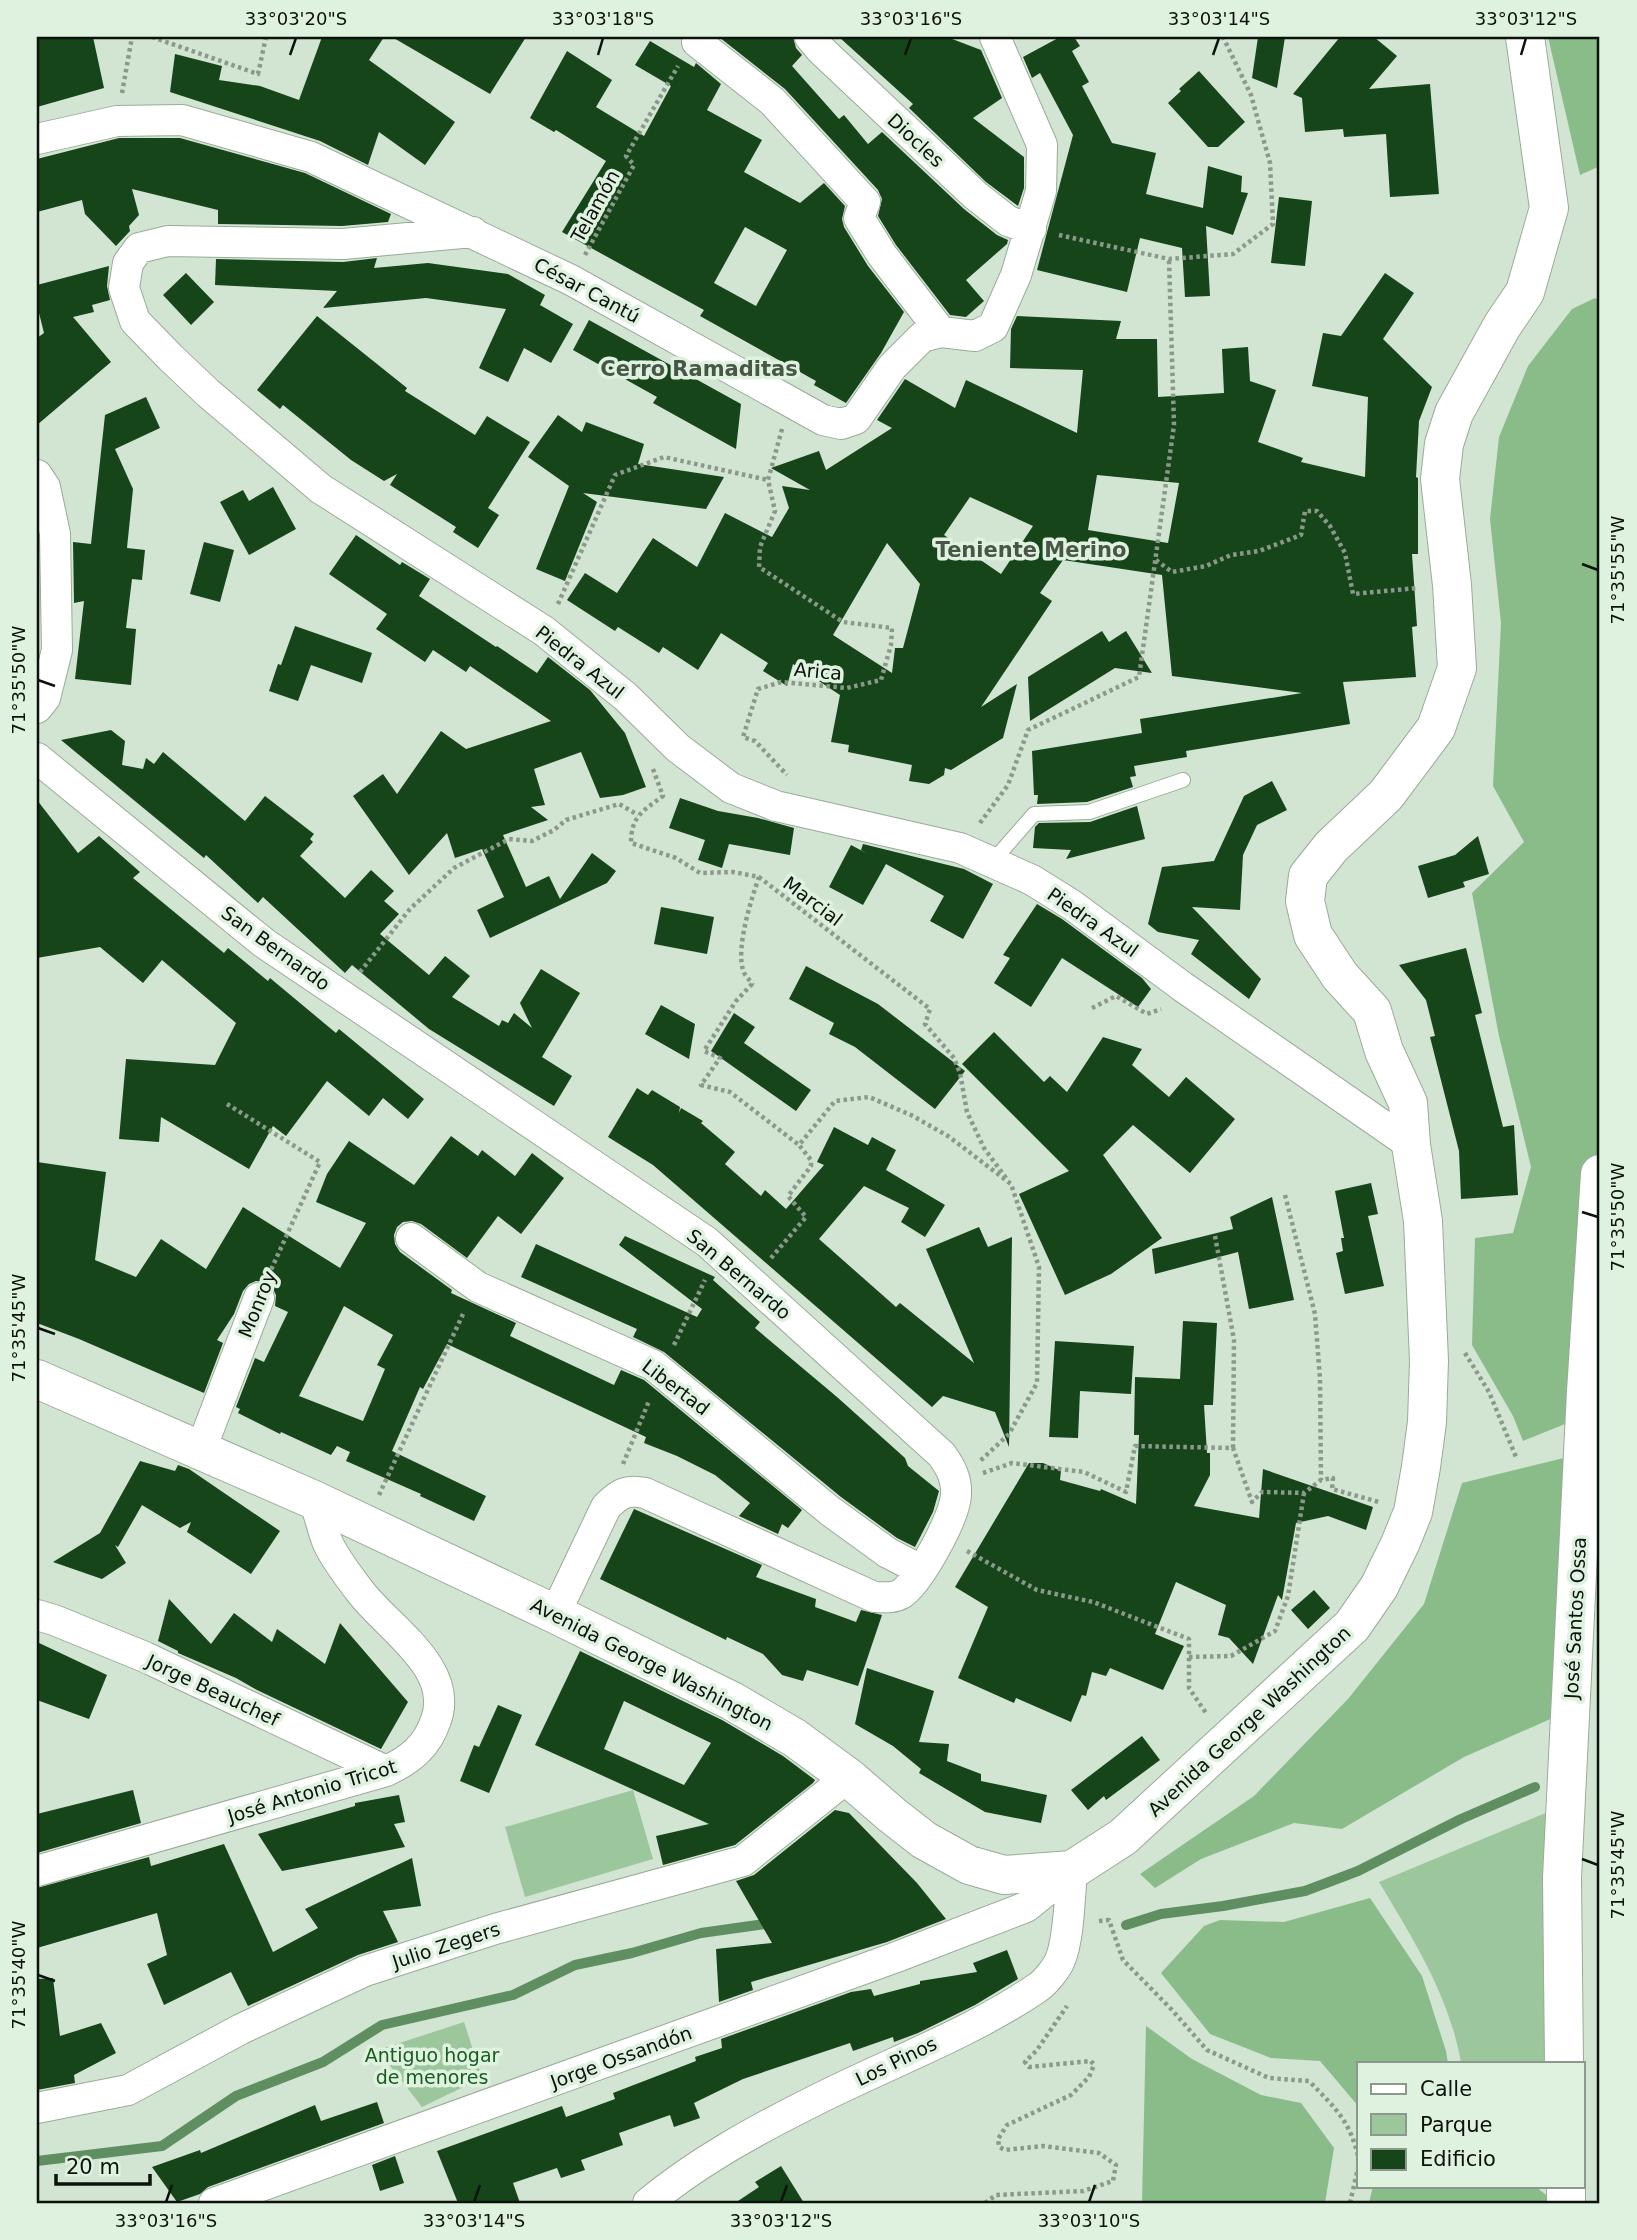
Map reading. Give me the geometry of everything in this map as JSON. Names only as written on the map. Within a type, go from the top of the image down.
[{"type":"main road","name":"Avenida George Washington","points":[[37,1379],[366,1524],[732,1701],[795,1738],[848,1777],[924,1840],[969,1865],[1004,1875],[1072,1870],[1123,1837],[1352,1626],[1379,1587],[1413,1512],[1427,1422],[1429,1361],[1423,1222],[1411,1145],[1408,1102],[1384,1051],[1372,1011],[1340,976],[1313,935],[1305,901],[1308,876],[1331,848],[1386,794],[1436,728],[1457,668],[1452,585],[1440,479],[1444,444],[1454,413],[1502,326],[1525,292],[1549,208],[1525,37]]},
{"type":"main road","name":"José Santos Ossa","points":[[1564,2062],[1562,1878],[1586,1392],[1600,1174]]},
{"type":"street","points":[[697,42],[772,101],[865,202],[859,218],[882,255],[942,332],[975,336],[993,327],[1016,275],[1041,191],[1042,145],[995,37]]},
{"type":"street","name":"Diocles","points":[[815,43],[975,195],[1008,221],[1031,229]]},
{"type":"street","name":"César Cantú","points":[[37,139],[117,121],[182,120],[311,157],[571,280],[823,420],[842,424],[856,419],[892,367],[922,337],[942,332]]},
{"type":"street","name":"Piedra Azul","points":[[473,232],[343,244],[167,241],[139,248],[128,263],[124,288],[135,321],[208,393],[321,489],[544,631],[626,697],[678,748],[731,788],[776,806],[960,848],[1032,880],[1072,905],[1183,987],[1411,1145]]},
{"type":"street","points":[[37,475],[45,487],[55,534],[57,650],[44,698],[37,708]]},
{"type":"street","name":"San Bernardo","points":[[37,758],[264,943],[707,1242],[942,1455],[956,1482]]},
{"type":"street","name":"Libertad","points":[[411,1238],[478,1287],[653,1365],[831,1511],[888,1553],[921,1570]]},
{"type":"street","name":"Monroy","points":[[201,1449],[259,1298]]},
{"type":"street","points":[[555,1614],[606,1507],[630,1490],[645,1493],[874,1597],[891,1598],[903,1592],[921,1570],[941,1537],[953,1511],[956,1482]]},
{"type":"street","name":"José Antonio Tricot","points":[[37,1871],[386,1771],[406,1761],[421,1749],[433,1730],[440,1709],[437,1684],[419,1654],[360,1592],[328,1543],[314,1500]]},
{"type":"street","name":"Jorge Beauchef","points":[[37,1615],[145,1657],[386,1771]]},
{"type":"street","name":"Julio Zegers","points":[[37,2108],[128,2090],[242,2029],[365,1971],[495,1928],[743,1861],[848,1777]]},
{"type":"street","points":[[969,1865],[1026,1907]]},
{"type":"street","name":"Jorge Ossandón","points":[[214,2203],[881,1963],[1026,1907],[1072,1870]]},
{"type":"street","name":"Los Pinos","points":[[648,2203],[673,2183],[761,2129],[982,2020],[1040,1987],[1060,1960],[1067,1925],[1072,1870]]},
{"type":"lane","points":[[993,861],[1034,814],[1089,812],[1184,780]]},
{"type":"path","points":[[117,121],[132,37]]},
{"type":"path","points":[[152,37],[258,74],[266,37]]},
{"type":"path","points":[[1031,229],[1169,259],[1233,254],[1273,224],[1270,163],[1251,94],[1223,37]]},
{"type":"path","name":"Telamón","points":[[571,280],[634,165],[626,156],[681,60],[697,42]]},
{"type":"path","points":[[960,848],[1008,785],[1028,730],[1139,677],[1174,425],[1169,259]]},
{"type":"path","name":"Arica","points":[[791,402],[768,480],[775,511],[760,547],[759,567],[843,622],[892,628],[891,645],[881,680],[847,688],[781,682],[758,689],[743,737],[755,741],[792,780]]},
{"type":"path","points":[[544,631],[567,587],[615,475],[664,457],[768,480]]},
{"type":"path","points":[[1156,559],[1172,572],[1206,566],[1231,555],[1259,551],[1301,535],[1306,511],[1317,511],[1331,526],[1345,553],[1353,594],[1452,585]]},
{"type":"path","points":[[342,995],[410,909],[454,868],[509,839],[532,841],[554,830],[566,820],[619,804],[638,815],[663,796],[649,759]]},
{"type":"path","name":"Marcial","points":[[638,815],[631,829],[631,843],[676,858],[700,873],[733,872],[759,877],[930,1009],[925,1024],[954,1058],[960,1073],[967,1112],[984,1149],[1011,1184],[1039,1267],[1037,1383],[1009,1434],[956,1482]]},
{"type":"path","points":[[747,1278],[769,1261],[806,1217],[788,1196],[811,1166],[811,1160],[799,1145],[730,1091],[701,1085],[720,1058],[704,1051],[736,1001],[752,984],[743,971],[742,947],[751,901],[759,877]]},
{"type":"path","points":[[1092,1008],[1116,996],[1147,1014],[1171,1005],[1183,987]]},
{"type":"path","points":[[799,1145],[835,1101],[869,1097],[911,1115],[948,1136],[1011,1184]]},
{"type":"path","name":"Monroy","points":[[228,1104],[320,1162],[259,1298]]},
{"type":"path","points":[[1285,1195],[1315,1314],[1320,1379],[1321,1480]]},
{"type":"path","points":[[1215,1236],[1234,1340],[1233,1448],[1252,1503],[1262,1492],[1304,1493],[1321,1480],[1333,1478],[1332,1489],[1413,1512]]},
{"type":"path","points":[[366,1524],[460,1319],[478,1287]]},
{"type":"path","points":[[1461,1346],[1489,1392],[1516,1457]]},
{"type":"path","points":[[956,1482],[1012,1463],[1084,1472],[1126,1492],[1135,1446],[1233,1448]]},
{"type":"path","points":[[1189,1657],[1231,1656],[1275,1631],[1288,1596],[1304,1493]]},
{"type":"path","points":[[941,1537],[1037,1590],[1093,1602],[1189,1639],[1189,1688],[1227,1743]]},
{"type":"path","points":[[1067,1925],[1109,1920],[1123,1960],[1207,2050],[1269,2078],[1309,2081],[1343,2116],[1354,2136],[1357,2152]]},
{"type":"path","points":[[985,2203],[996,2195],[1083,2191],[1113,2181],[1116,2165],[1099,2152],[1043,2146],[1005,2150],[999,2147],[998,2139],[1007,2124],[1072,2095],[1089,2077],[1094,2065],[1091,2061],[1029,2067],[1025,2062],[1037,2050],[1071,1999],[1060,1960]]},
{"type":"path","points":[[1350,2203],[1357,2171]]},
{"type":"green space","points":[[1548,37],[1600,37],[1600,166],[1580,175]]},
{"type":"green space","points":[[1595,298],[1600,301],[1598,1221],[1585,1416],[1523,1441],[1513,1416],[1472,1345],[1475,1238],[1513,1233],[1531,1167],[1499,1036],[1472,893],[1524,842],[1493,786],[1501,623],[1490,519],[1499,437],[1528,366],[1572,309]]},
{"type":"green space","points":[[1576,1455],[1555,1717],[1464,1757],[1342,1829],[1294,1823],[1201,1859],[1155,1888],[1140,1874],[1254,1796],[1348,1699],[1424,1604],[1462,1483]]},
{"type":"green space","points":[[633,1790],[653,1859],[525,1897],[505,1827]]},
{"type":"green space","points":[[1548,1812],[1549,2062],[1461,2062],[1448,2015],[1429,1969],[1379,1882]]},
{"type":"green space","points":[[1370,1898],[1422,1976],[1448,2062],[1357,2062],[1357,2105],[1320,2061],[1271,2058],[1210,2034],[1161,1973],[1204,1926],[1220,1920],[1284,1922]]},
{"type":"green space","name":"Antiguo hogar de menores","points":[[464,2022],[482,2078],[422,2107],[378,2050]]},
{"type":"green space","points":[[1146,2026],[1192,2059],[1261,2095],[1301,2103],[1334,2148],[1325,2203],[1142,2203]]},
{"type":"green space","points":[[1373,2188],[1537,2188],[1546,2195],[1546,2203],[1369,2203]]},
{"type":"building","points":[[37,37],[93,37],[104,88],[37,107]]},
{"type":"building","points":[[322,37],[384,37],[369,60],[455,122],[425,165],[379,132],[368,165],[320,141],[170,92],[175,54],[222,66],[219,80],[260,86],[299,100]]},
{"type":"building","points":[[392,37],[526,37],[490,94]]},
{"type":"building","points":[[719,37],[793,37],[796,48],[802,55],[792,66],[839,119],[844,115],[868,144],[882,132],[964,209],[997,235],[1008,240],[1007,244],[966,280],[984,301],[966,317],[950,315],[896,245],[878,216],[882,199],[878,190],[785,89]]},
{"type":"building","points":[[839,37],[947,37],[981,50],[1002,98],[973,118],[1024,157],[1024,188],[1018,206],[986,182],[909,108],[913,104]]},
{"type":"building","points":[[1060,37],[1074,37],[1080,46],[1072,51],[1089,82],[1082,86],[1112,143],[1156,153],[1146,194],[1203,208],[1208,166],[1242,176],[1241,192],[1248,193],[1233,235],[1206,226],[1210,296],[1185,297],[1182,248],[1140,238],[1127,292],[1037,270],[1073,135],[1040,73],[1032,78],[1023,57]]},
{"type":"building","points":[[1258,37],[1285,37],[1277,88],[1252,78]]},
{"type":"building","points":[[1340,37],[1374,37],[1397,56],[1369,89],[1430,84],[1439,194],[1390,197],[1386,134],[1344,137],[1343,129],[1305,132],[1302,98],[1293,94]]},
{"type":"building","points":[[650,41],[694,67],[696,63],[721,84],[707,110],[762,140],[744,172],[800,203],[824,183],[845,206],[842,219],[844,227],[868,266],[904,312],[881,353],[846,403],[814,385],[816,381],[700,316],[704,310],[562,232],[606,161],[556,130],[554,132],[530,118],[567,51],[612,80],[596,107],[644,136],[671,86],[635,65]],"holes":[[[745,227],[787,250],[756,306],[714,283]]]},
{"type":"building","points":[[1199,71],[1245,122],[1218,147],[1208,147],[1168,103]]},
{"type":"building","points":[[119,138],[180,138],[305,173],[391,214],[388,222],[342,226],[218,224],[218,210],[132,189],[139,215],[129,226],[130,231],[116,246],[85,214],[82,200],[37,212],[37,159]]},
{"type":"building","points":[[1279,197],[1312,201],[1305,266],[1271,263]]},
{"type":"building","points":[[377,258],[374,268],[428,263],[508,274],[545,295],[540,305],[573,324],[551,363],[524,348],[508,382],[479,368],[506,309],[426,298],[323,308],[337,291],[215,285],[216,259],[343,262]]},
{"type":"building","points":[[109,266],[107,286],[110,300],[92,305],[94,312],[73,317],[111,362],[37,425],[37,338],[44,333],[37,305],[37,285]]},
{"type":"building","points":[[186,273],[214,302],[191,325],[163,295]]},
{"type":"building","points":[[1385,273],[1414,293],[1383,339],[1432,387],[1419,421],[1416,477],[1418,554],[1412,554],[1417,626],[1412,627],[1416,677],[1343,682],[1350,724],[1186,751],[1187,757],[1134,766],[1136,776],[1130,777],[1133,787],[1087,802],[1037,804],[1038,795],[1034,795],[1032,751],[1142,733],[1140,719],[1302,693],[1172,676],[1162,575],[1063,560],[1040,593],[1052,601],[981,707],[1017,684],[1003,738],[951,770],[945,768],[944,775],[929,784],[909,781],[912,765],[848,752],[849,745],[831,742],[840,695],[793,664],[787,686],[763,671],[768,663],[721,633],[698,670],[663,647],[659,653],[618,627],[615,631],[567,600],[585,573],[617,593],[653,538],[697,567],[725,513],[772,537],[789,508],[782,486],[810,490],[771,468],[819,451],[826,470],[892,428],[877,420],[905,379],[955,408],[966,380],[1077,433],[1083,370],[1010,368],[1011,329],[1017,316],[1121,321],[1116,339],[1157,339],[1158,397],[1224,393],[1222,349],[1248,347],[1250,381],[1276,390],[1258,442],[1303,458],[1301,462],[1365,477],[1368,397],[1312,386],[1323,333],[1341,336]],"holes":[[[1097,475],[1179,483],[1168,543],[1088,530]],[[970,497],[1033,526],[1001,574],[944,535]],[[887,543],[920,584],[903,648],[895,648],[892,673],[833,635]]]},
{"type":"building","points":[[317,316],[407,388],[405,391],[475,435],[487,416],[530,442],[488,508],[499,515],[478,548],[453,532],[456,527],[390,485],[397,474],[384,481],[351,460],[283,405],[280,409],[257,390]]},
{"type":"building","points":[[589,320],[741,404],[736,449],[653,403],[657,397],[573,350]]},
{"type":"building","points":[[146,397],[160,428],[115,449],[133,489],[127,548],[145,550],[142,580],[132,579],[126,628],[136,629],[131,685],[75,679],[84,601],[74,603],[73,542],[91,544],[105,415]]},
{"type":"building","points":[[558,415],[582,432],[586,422],[644,444],[638,464],[724,477],[706,509],[583,493],[597,502],[565,581],[536,569],[569,486],[528,457]]},
{"type":"building","points":[[273,487],[296,529],[249,555],[220,502],[243,490],[249,501]]},
{"type":"building","points":[[356,535],[400,565],[402,562],[430,579],[419,596],[496,647],[537,673],[548,657],[590,690],[625,733],[646,787],[623,795],[600,798],[581,752],[534,769],[545,805],[531,807],[548,820],[503,835],[526,887],[549,876],[560,899],[592,853],[616,871],[607,883],[490,938],[477,910],[504,897],[482,849],[455,858],[447,833],[409,875],[353,796],[383,774],[397,794],[441,731],[466,749],[551,721],[470,666],[466,672],[433,650],[425,662],[376,629],[387,614],[329,574]]},
{"type":"building","points":[[204,542],[234,550],[220,602],[190,594]]},
{"type":"building","points":[[295,626],[372,653],[362,683],[311,665],[298,701],[269,691]]},
{"type":"building","points":[[1102,631],[1109,642],[1126,631],[1152,673],[1115,668],[1030,721],[1028,677]]},
{"type":"building","points":[[111,730],[125,741],[122,765],[143,769],[146,758],[154,764],[163,752],[245,821],[265,796],[314,834],[310,839],[313,842],[300,856],[345,898],[371,870],[394,891],[384,901],[399,914],[380,934],[429,975],[445,956],[470,976],[452,997],[499,1026],[502,1020],[508,1023],[514,1013],[532,1028],[520,1003],[541,969],[580,993],[542,1057],[572,1076],[554,1106],[429,1029],[352,965],[345,973],[263,897],[258,903],[206,855],[204,858],[61,740]]},
{"type":"building","points":[[1272,781],[1287,810],[1257,825],[1243,855],[1240,910],[1192,907],[1261,979],[1249,999],[1191,954],[1199,940],[1158,932],[1148,924],[1162,867],[1214,861],[1244,796]]},
{"type":"building","points":[[680,798],[718,811],[794,828],[790,855],[729,844],[722,868],[698,860],[705,840],[669,828]]},
{"type":"building","points":[[37,800],[78,853],[99,836],[140,872],[133,878],[224,953],[228,948],[268,981],[270,978],[336,1033],[339,1029],[424,1099],[408,1119],[383,1098],[369,1116],[327,1081],[286,1136],[273,1126],[249,1169],[161,1117],[159,1142],[119,1139],[126,1059],[215,1065],[236,1023],[162,960],[143,983],[100,947],[37,958]]},
{"type":"building","points":[[1137,806],[1145,839],[1066,859],[1071,850],[1033,848],[1035,827],[1039,823],[1090,822]]},
{"type":"building","points":[[1478,836],[1489,874],[1463,882],[1465,887],[1428,898],[1418,866],[1455,855]]},
{"type":"building","points":[[863,844],[964,869],[993,884],[963,939],[930,921],[944,896],[886,864],[863,905],[829,887],[851,845],[868,854],[861,850]]},
{"type":"building","points":[[1037,904],[1062,919],[1142,978],[1151,989],[1138,1007],[1062,958],[1031,1007],[994,983],[1010,958],[1003,955]]},
{"type":"building","points":[[661,907],[714,917],[707,954],[654,944]]},
{"type":"building","points":[[1466,948],[1482,1013],[1475,1015],[1503,1127],[1514,1125],[1518,1195],[1461,1199],[1459,1151],[1430,1037],[1435,1036],[1426,1000],[1399,965]]},
{"type":"building","points":[[806,966],[878,1004],[965,1071],[935,1109],[855,1047],[829,1034],[834,1023],[789,999]]},
{"type":"building","points":[[661,1005],[695,1024],[689,1059],[645,1034]]},
{"type":"building","points":[[734,1013],[755,1027],[744,1043],[811,1090],[796,1111],[711,1051]]},
{"type":"building","points":[[994,1032],[1044,1082],[1050,1076],[1067,1092],[1103,1037],[1142,1049],[1132,1065],[1169,1097],[1186,1077],[1235,1119],[1190,1173],[1133,1125],[1103,1155],[1162,1238],[1111,1274],[1065,1295],[1019,1194],[1069,1171],[962,1064]]},
{"type":"building","points":[[637,1088],[648,1095],[652,1090],[680,1107],[679,1113],[681,1108],[703,1121],[701,1123],[735,1152],[725,1164],[761,1196],[765,1190],[786,1209],[824,1165],[817,1162],[834,1127],[868,1145],[872,1137],[896,1150],[886,1170],[945,1205],[925,1237],[901,1222],[909,1208],[864,1186],[819,1239],[896,1307],[900,1303],[974,1363],[926,1249],[979,1227],[988,1247],[1012,1237],[1009,1447],[995,1412],[943,1396],[932,1407],[653,1165],[608,1137]]},
{"type":"building","points":[[451,1136],[478,1156],[482,1150],[515,1176],[532,1153],[564,1178],[521,1234],[498,1216],[467,1258],[421,1224],[412,1221],[403,1222],[397,1227],[395,1244],[400,1252],[452,1290],[451,1293],[516,1323],[510,1336],[614,1385],[621,1370],[644,1380],[802,1510],[788,1528],[782,1524],[778,1534],[739,1516],[750,1503],[715,1475],[644,1443],[646,1437],[447,1344],[423,1389],[420,1387],[392,1451],[486,1496],[474,1521],[346,1461],[350,1452],[337,1446],[331,1455],[281,1432],[280,1434],[238,1413],[240,1409],[236,1407],[255,1358],[264,1362],[288,1312],[275,1306],[276,1295],[272,1287],[265,1282],[256,1281],[243,1291],[234,1314],[217,1340],[223,1343],[204,1393],[37,1323],[37,1162],[106,1172],[95,1260],[136,1277],[161,1239],[206,1269],[243,1207],[340,1268],[366,1223],[316,1202],[327,1174],[349,1141],[414,1185]],"holes":[[[344,1306],[393,1335],[377,1365],[385,1369],[363,1421],[299,1396]]]},
{"type":"building","points":[[1371,1183],[1378,1214],[1368,1216],[1384,1286],[1345,1294],[1336,1253],[1343,1251],[1341,1238],[1344,1238],[1335,1191]]},
{"type":"building","points":[[1272,1197],[1294,1300],[1249,1309],[1238,1252],[1155,1274],[1152,1249],[1233,1229],[1230,1217]]},
{"type":"building","points":[[625,1236],[715,1277],[713,1280],[760,1322],[755,1328],[837,1397],[905,1458],[908,1466],[939,1491],[933,1512],[915,1547],[897,1538],[841,1497],[664,1352],[633,1337],[637,1329],[521,1277],[536,1244],[697,1317],[702,1309],[619,1245]]},
{"type":"building","points":[[1183,1321],[1217,1323],[1213,1405],[1204,1405],[1210,1475],[1194,1506],[1259,1518],[1263,1469],[1373,1507],[1366,1530],[1328,1516],[1296,1523],[1282,1600],[1278,1595],[1253,1664],[1229,1638],[1218,1635],[1226,1605],[1176,1582],[1155,1634],[1184,1646],[1163,1690],[1110,1668],[1106,1676],[1092,1672],[1086,1696],[1082,1695],[1071,1722],[1016,1698],[1014,1703],[958,1678],[988,1607],[955,1587],[1029,1463],[1043,1463],[1061,1471],[1060,1480],[1100,1491],[1101,1489],[1136,1504],[1139,1435],[1134,1435],[1135,1377],[1180,1379]]},
{"type":"building","points":[[1055,1341],[1134,1346],[1131,1394],[1080,1391],[1078,1438],[1049,1437]]},
{"type":"building","points":[[140,1461],[175,1471],[178,1465],[189,1469],[280,1531],[251,1574],[187,1532],[191,1522],[180,1528],[142,1505],[118,1547],[115,1545],[126,1563],[102,1579],[53,1562],[100,1533]]},
{"type":"building","points":[[634,1509],[762,1565],[756,1577],[816,1599],[815,1607],[856,1622],[861,1610],[882,1615],[858,1686],[807,1670],[803,1681],[782,1675],[763,1654],[727,1637],[726,1640],[600,1579]]},
{"type":"building","points":[[1314,1590],[1330,1608],[1308,1629],[1291,1610]]},
{"type":"building","points":[[169,1599],[211,1644],[234,1613],[272,1642],[277,1629],[325,1664],[340,1623],[408,1702],[381,1749],[158,1641]]},
{"type":"building","points":[[37,1642],[107,1675],[89,1719],[37,1700]]},
{"type":"building","points":[[580,1651],[722,1720],[783,1756],[815,1780],[735,1845],[663,1865],[656,1836],[709,1824],[535,1745]],"holes":[[[624,1701],[711,1743],[684,1785],[604,1749]]]},
{"type":"building","points":[[867,1668],[934,1691],[919,1742],[949,1744],[947,1761],[981,1774],[981,1781],[1047,1795],[1041,1823],[985,1812],[919,1773],[921,1769],[893,1746],[855,1724]]},
{"type":"building","points":[[498,1705],[522,1715],[489,1793],[460,1781],[474,1745],[479,1747]]},
{"type":"building","points":[[1142,1736],[1160,1760],[1106,1800],[1104,1796],[1088,1810],[1071,1790]]},
{"type":"building","points":[[133,1790],[141,1823],[37,1853],[37,1814]]},
{"type":"building","points":[[399,1795],[405,1822],[394,1824],[405,1847],[282,1871],[258,1834],[355,1806],[355,1803]]},
{"type":"building","points":[[835,1810],[849,1813],[917,1883],[946,1919],[887,1942],[751,1982],[753,1990],[719,2002],[716,1949],[772,1943],[736,1881],[754,1875]]},
{"type":"building","points":[[224,1844],[273,1952],[318,1928],[305,1909],[412,1858],[421,1906],[383,1911],[398,1942],[358,1955],[248,2006],[231,1972],[164,2005],[147,1964],[167,1955],[157,1913],[37,1948],[37,1888],[149,1857],[151,1866]]},
{"type":"building","points":[[1007,1950],[1018,1979],[975,2005],[918,2033],[894,2042],[893,2037],[853,2051],[850,2043],[743,2079],[694,2103],[700,2118],[674,2127],[670,2115],[619,2133],[623,2145],[581,2160],[585,2170],[561,2178],[557,2168],[513,2183],[520,2203],[458,2203],[437,2151],[562,2106],[566,2117],[615,2099],[613,2093],[722,2048],[721,2039],[851,1992],[871,1989],[874,1996],[920,1984],[920,1981],[977,1972],[973,1963]]},
{"type":"building","points":[[53,1978],[60,2036],[101,2023],[116,2053],[74,2075],[75,2083],[37,2090],[37,1979]]},
{"type":"building","points":[[377,2102],[384,2123],[208,2187],[200,2194],[177,2202],[152,2167],[200,2150],[201,2153],[315,2105],[321,2121]]},
{"type":"building","points":[[395,2156],[404,2183],[380,2191],[372,2165]]},
{"type":"building","points":[[781,2166],[804,2203],[735,2203],[759,2187],[755,2182]]},
{"type":"waterway","points":[[1126,1925],[1161,1914],[1305,1891],[1358,1871],[1461,1819],[1535,1787]]},
{"type":"waterway","points":[[37,2161],[162,2146],[236,2096],[323,2062],[382,2025],[513,1995],[575,1965],[632,1953],[701,1933],[772,1923]]},
{"type":"district","name":"Cerro Ramaditas","points":[[699,369]]},
{"type":"district","name":"Teniente Merino","points":[[1031,550]]}]
